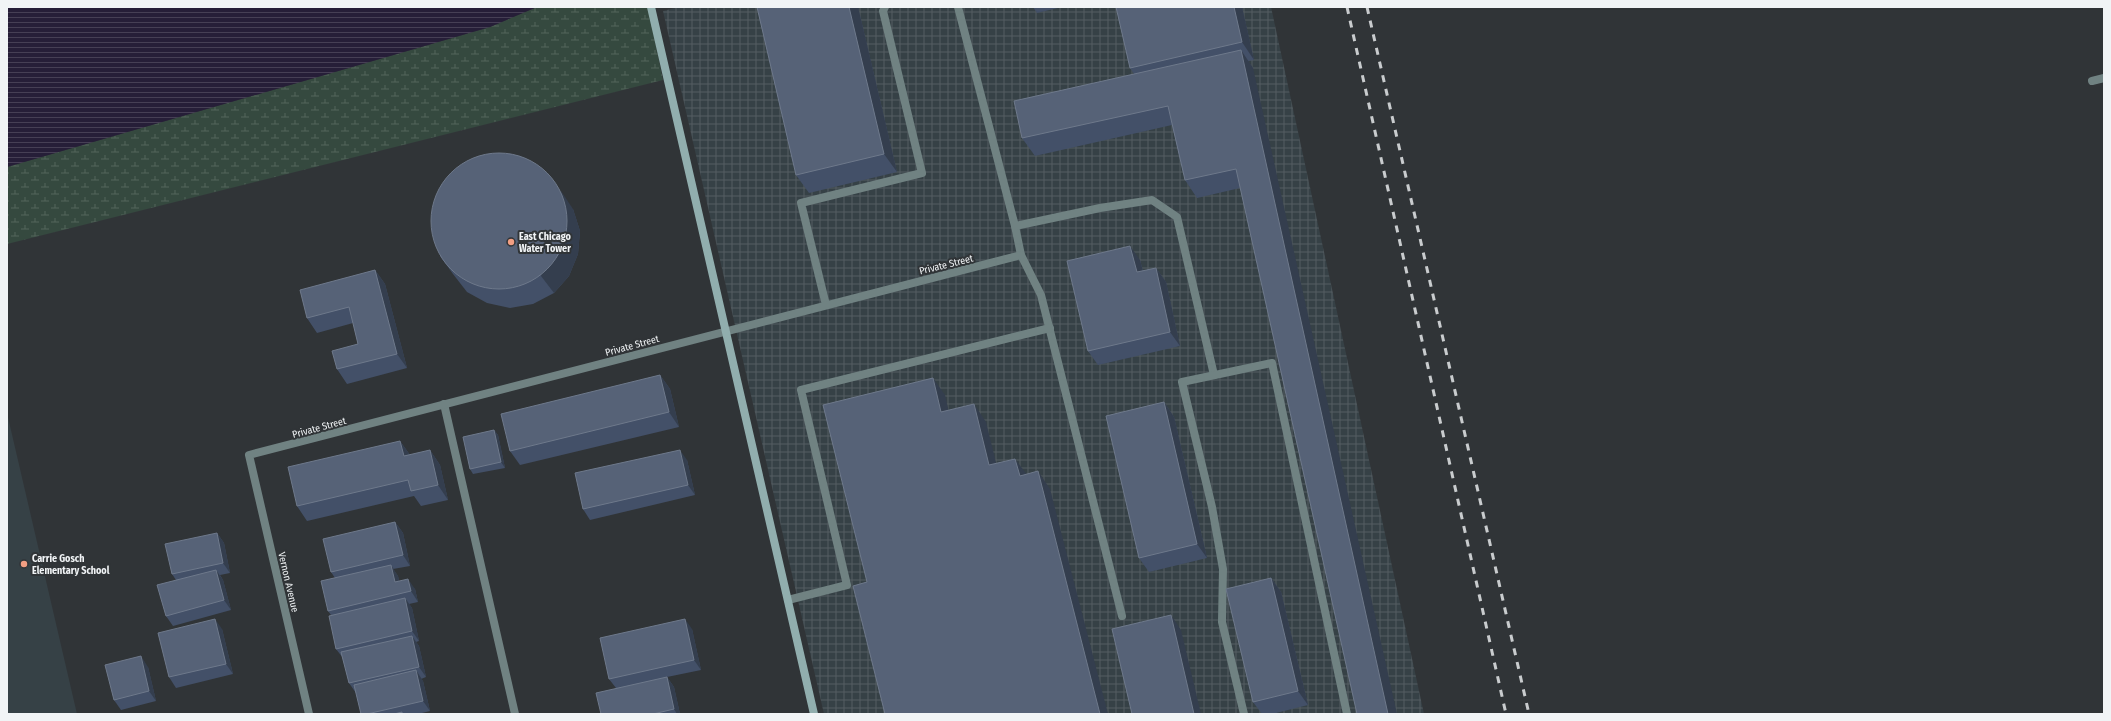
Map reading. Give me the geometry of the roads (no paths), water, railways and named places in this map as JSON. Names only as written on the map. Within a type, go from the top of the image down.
[{"type":"main road","points":[[651,7],[814,714]]},
{"type":"street","points":[[826,305],[801,203],[922,173],[883,11],[884,7]]},
{"type":"street","points":[[958,7],[1015,226],[1021,255],[1041,295],[1050,328],[1122,616]]},
{"type":"street","points":[[2092,81],[2104,78]]},
{"type":"street","points":[[1015,226],[1100,208],[1152,200],[1177,217],[1214,375]]},
{"type":"street","name":"Private Street","points":[[249,455],[1021,255]]},
{"type":"street","points":[[788,600],[846,585],[801,390],[1050,328]]},
{"type":"street","points":[[1244,714],[1222,622],[1224,569],[1212,507],[1182,382],[1272,363],[1347,714]]},
{"type":"street","points":[[444,404],[515,714]]},
{"type":"street","name":"Vernon Avenue","points":[[249,455],[309,714]]},
{"type":"railway","points":[[1347,7],[1506,714]]},
{"type":"railway","points":[[1367,7],[1529,714]]},
{"type":"place","name":"East Chicago Water Tower","points":[[511,242]]},
{"type":"place","name":"Carrie Gosch Elementary School","points":[[24,564]]}]
